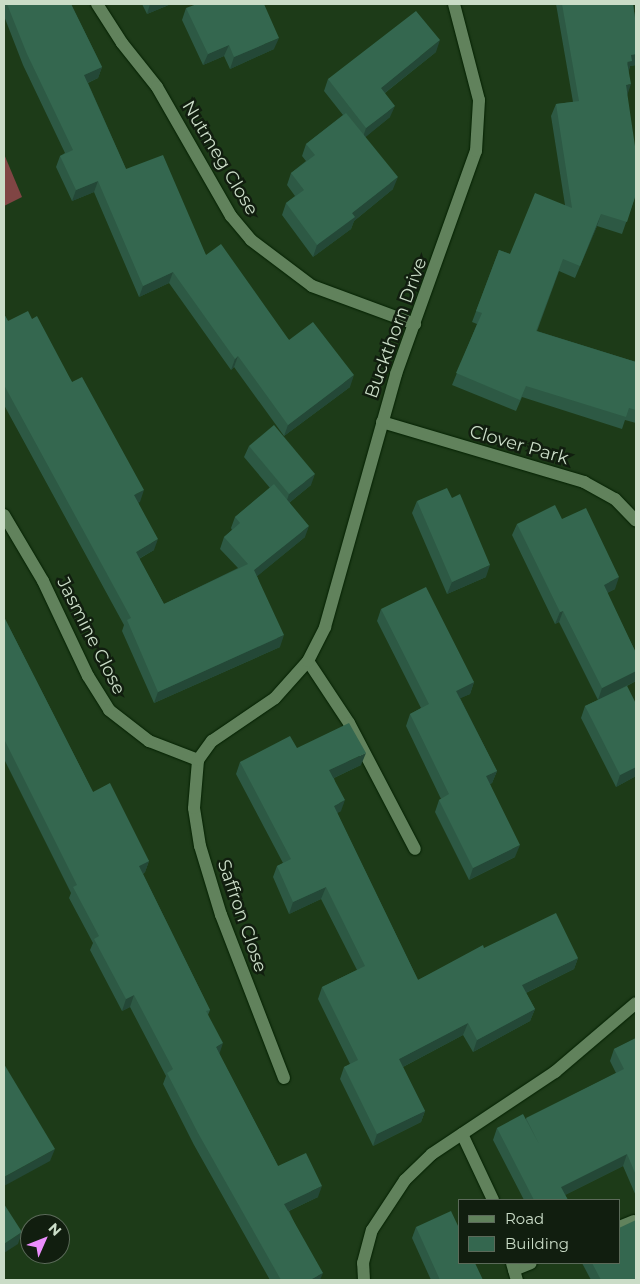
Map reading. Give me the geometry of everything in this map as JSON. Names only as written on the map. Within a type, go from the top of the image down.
[{"type":"street","name":"Nutmeg Close","points":[[97,4],[122,43],[157,87],[231,216],[251,240],[312,286],[415,324]]},
{"type":"street","name":"Buckthorn Drive","points":[[198,760],[212,741],[275,698],[308,661],[326,627],[382,422],[473,160],[479,127],[479,100],[454,4]]},
{"type":"street","name":"Clover Park","points":[[382,422],[584,482],[615,498],[636,521]]},
{"type":"street","name":"Jasmine Close","points":[[4,515],[39,573],[88,676],[109,710],[149,741],[198,760]]},
{"type":"street","points":[[308,661],[349,723],[415,849]]},
{"type":"street","name":"Saffron Close","points":[[198,760],[194,808],[200,846],[221,915],[284,1078]]},
{"type":"street","points":[[364,1280],[363,1263],[372,1230],[405,1180],[432,1154],[554,1072],[636,1003]]},
{"type":"street","points":[[462,1134],[492,1199]]},
{"type":"street","points":[[620,1227],[634,1221]]},
{"type":"street","points":[[514,1271],[529,1264]]},
{"type":"shaded area","points":[[4,154],[22,197],[4,206]]},
{"type":"building","points":[[7,4],[71,4],[102,67],[84,75],[126,169],[163,155],[206,255],[221,244],[289,340],[313,322],[354,375],[288,425],[238,356],[235,359],[173,272],[143,286],[98,181],[76,190],[60,156],[73,150],[27,54]]},
{"type":"building","points":[[197,4],[264,4],[279,38],[234,57],[229,45],[208,54],[186,8]]},
{"type":"building","points":[[562,4],[633,4],[636,25],[636,54],[631,55],[632,61],[627,62],[631,84],[626,85],[636,153],[636,194],[627,222],[601,214],[580,266],[563,259],[536,331],[636,362],[636,410],[629,408],[626,417],[526,386],[520,400],[456,373],[482,313],[476,311],[499,250],[510,254],[535,193],[572,208],[556,104],[579,101]]},
{"type":"building","points":[[416,11],[440,40],[381,88],[395,106],[366,128],[328,79]]},
{"type":"building","points":[[346,113],[398,177],[352,213],[355,217],[317,245],[286,203],[304,190],[291,173],[315,155],[306,144]]},
{"type":"building","points":[[28,311],[32,319],[37,316],[72,382],[82,377],[144,490],[134,495],[158,539],[136,552],[164,604],[248,564],[224,537],[240,523],[235,517],[274,484],[309,526],[254,570],[284,635],[158,692],[127,620],[131,618],[4,385],[4,314],[8,321]]},
{"type":"building","points":[[274,425],[315,474],[289,494],[249,446]]},
{"type":"building","points":[[447,488],[452,498],[460,494],[490,565],[452,582],[417,501]]},
{"type":"building","points":[[555,505],[562,519],[586,508],[619,577],[604,585],[636,653],[636,671],[602,688],[563,611],[560,612],[517,524]]},
{"type":"building","points":[[426,587],[474,682],[456,691],[497,771],[486,776],[520,845],[473,868],[439,800],[449,794],[410,714],[429,704],[381,609]]},
{"type":"building","points":[[4,617],[93,792],[110,783],[149,861],[139,866],[210,1010],[206,1011],[223,1043],[216,1047],[278,1166],[306,1153],[322,1186],[284,1204],[323,1273],[310,1280],[281,1280],[198,1133],[167,1073],[173,1069],[134,995],[126,999],[94,939],[99,936],[73,887],[77,885],[4,739]]},
{"type":"building","points":[[627,686],[636,704],[636,767],[620,775],[585,706]]},
{"type":"building","points":[[349,723],[366,753],[329,770],[345,800],[334,806],[418,980],[483,945],[484,948],[556,913],[578,958],[522,985],[535,1009],[477,1040],[468,1023],[399,1059],[425,1111],[377,1134],[344,1067],[358,1060],[322,987],[365,966],[326,887],[293,902],[277,866],[291,859],[240,762],[290,736],[297,748]]},
{"type":"building","points":[[636,1038],[636,1175],[627,1154],[561,1187],[567,1199],[533,1199],[497,1128],[523,1114],[539,1144],[526,1118],[624,1069],[614,1049]]},
{"type":"building","points":[[4,1064],[55,1149],[4,1177]]},
{"type":"building","points":[[4,1204],[20,1229],[20,1233],[4,1244]]},
{"type":"building","points":[[451,1211],[458,1226],[458,1264],[475,1264],[483,1280],[440,1280],[416,1227]]},
{"type":"building","points":[[636,1220],[636,1280],[601,1280],[593,1264],[620,1264],[620,1228]]}]
